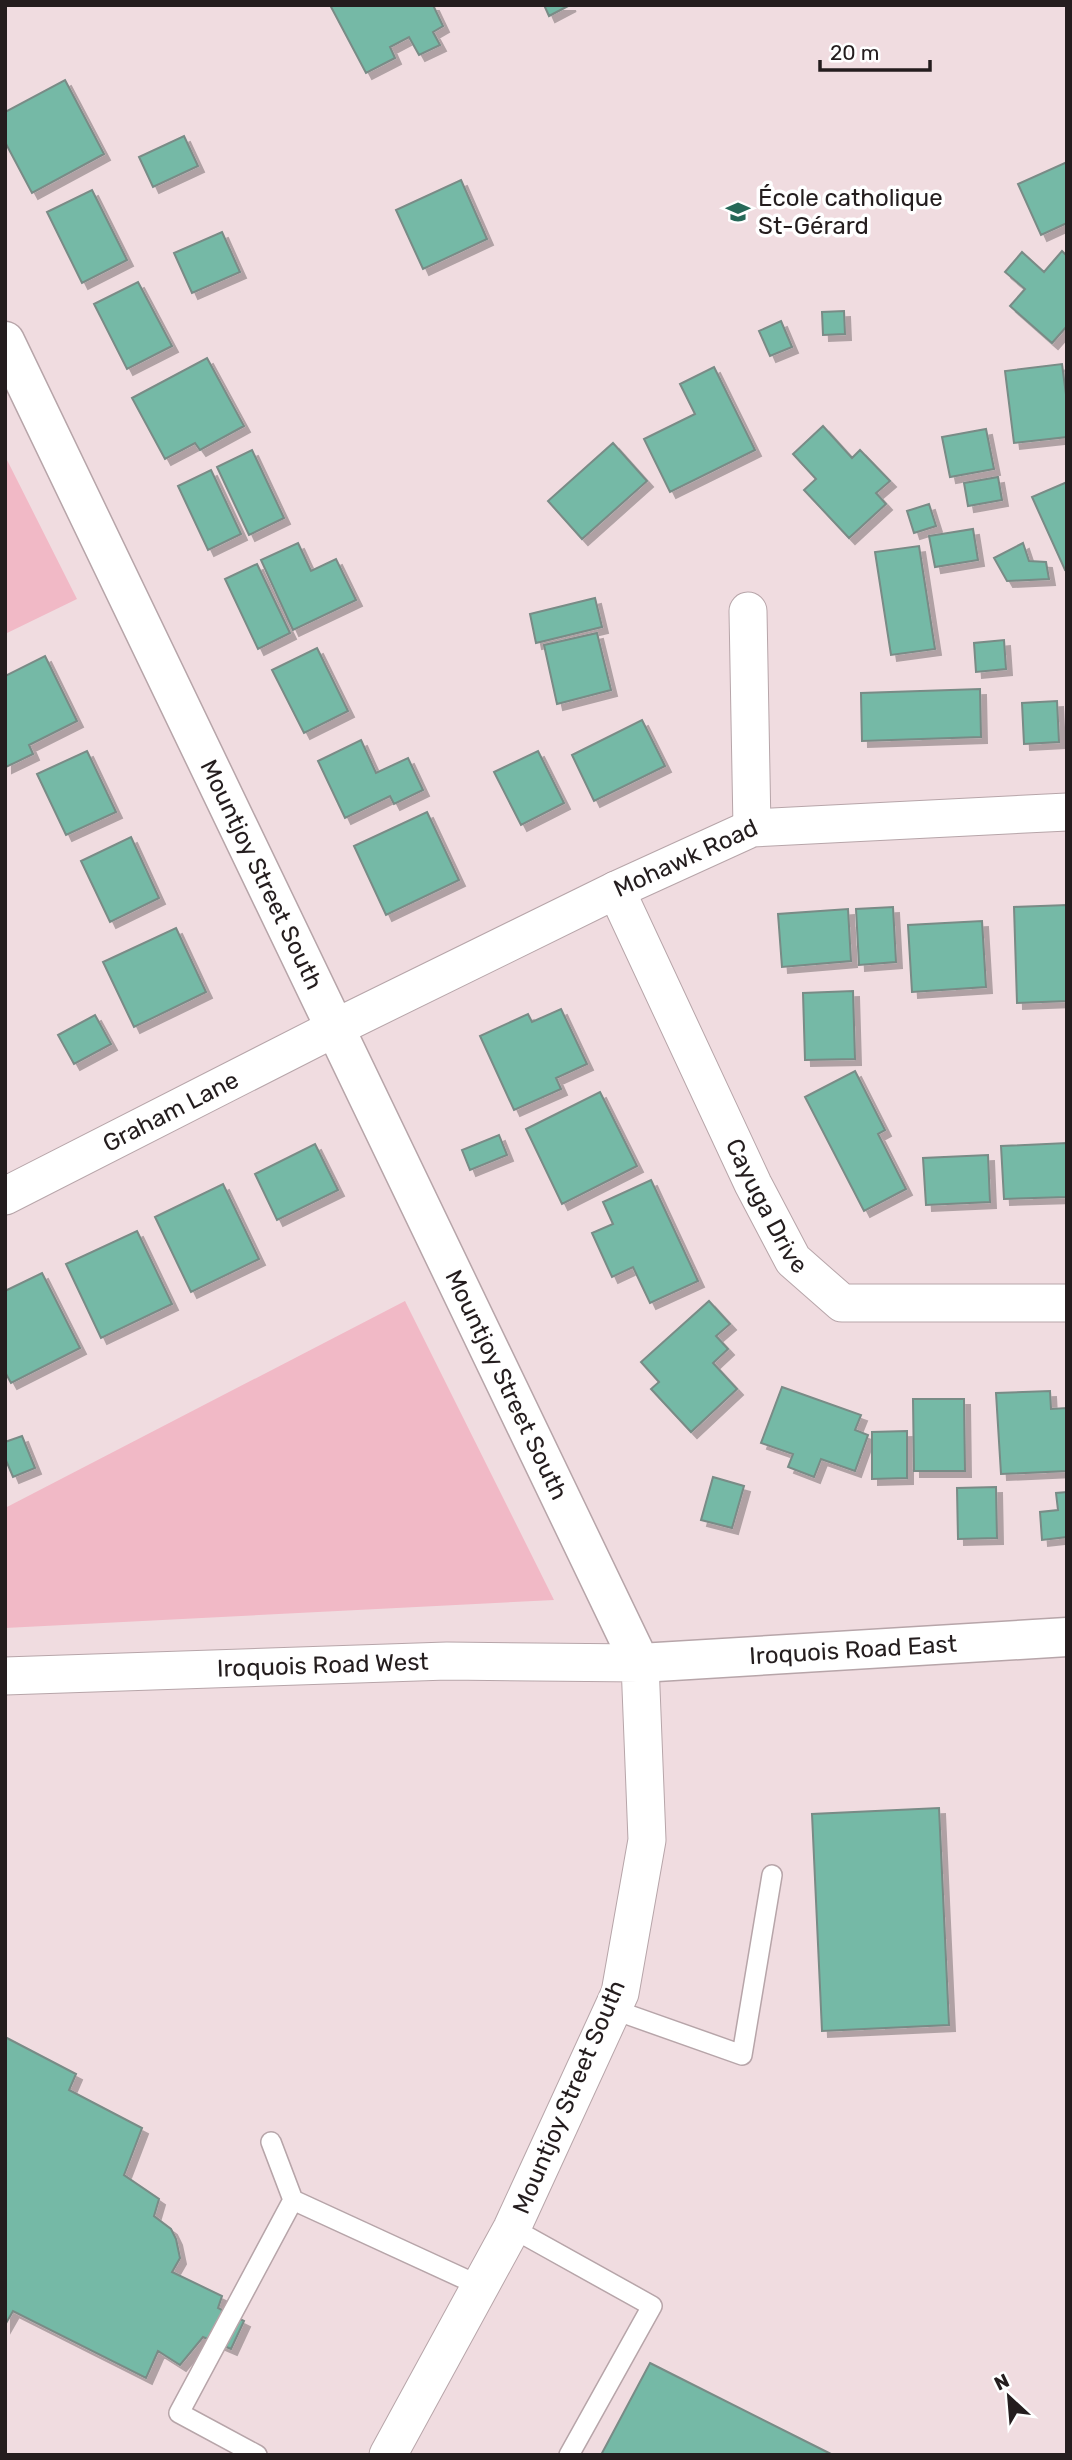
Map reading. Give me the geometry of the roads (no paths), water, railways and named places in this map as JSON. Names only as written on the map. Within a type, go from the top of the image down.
[{"type":"street","name":"Mountjoy Street South","points":[[5,341],[14,383],[337,1027],[640,1663],[647,1840],[620,1993],[512,2228],[388,2455]]},
{"type":"street","points":[[748,611],[752,828]]},
{"type":"street","name":"Mohawk Road","points":[[337,1027],[616,890],[752,828],[1067,812]]},
{"type":"street","name":"Cayuga Drive","points":[[616,890],[753,1184],[793,1260],[842,1303],[1067,1303]]},
{"type":"street","name":"Graham Lane","points":[[5,1196],[337,1027]]},
{"type":"street","name":"Iroquois Road East","points":[[640,1663],[1067,1637]]},
{"type":"street","name":"Iroquois Road West","points":[[5,1676],[447,1661],[640,1663]]},
{"type":"lane","points":[[612,2009],[742,2054],[772,1875]]},
{"type":"lane","points":[[271,2142],[293,2200],[480,2286]]},
{"type":"lane","points":[[257,2455],[179,2413],[293,2200]]},
{"type":"lane","points":[[512,2228],[652,2306],[569,2455]]},
{"type":"place","name":"École catholique St-Gérard","points":[[738,212]]}]
